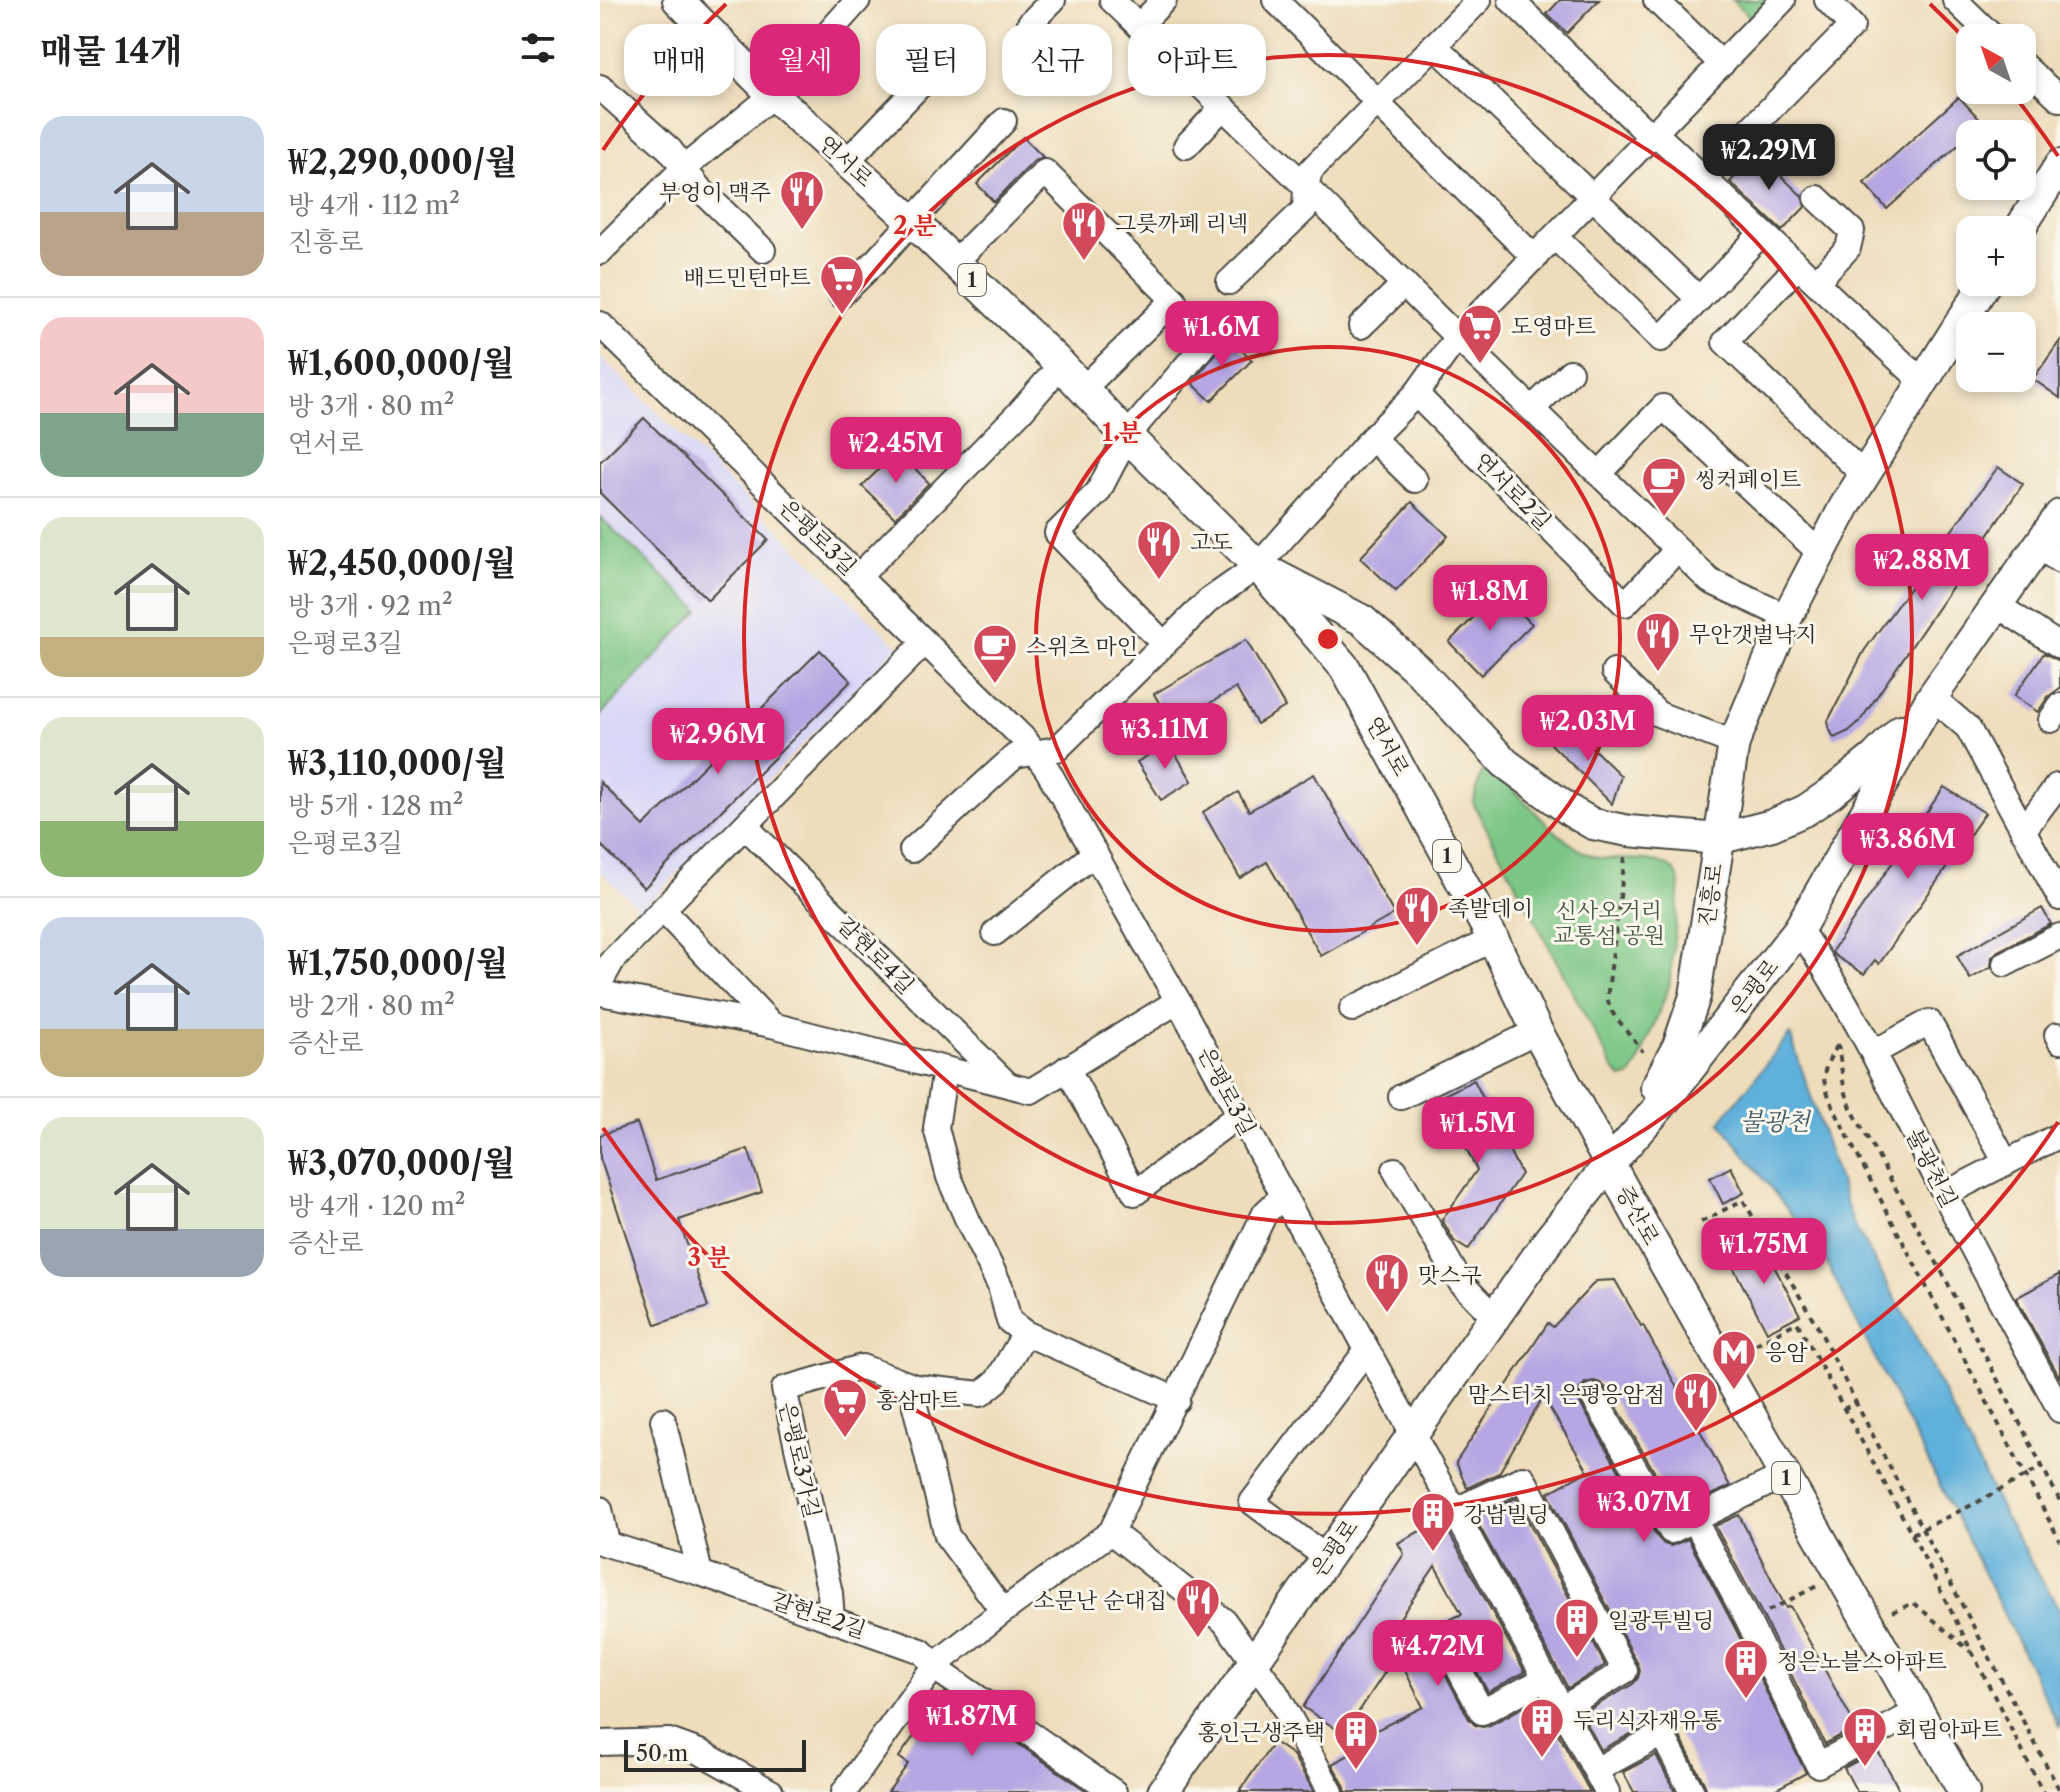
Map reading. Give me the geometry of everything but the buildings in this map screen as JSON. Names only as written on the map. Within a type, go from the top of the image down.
[{"type":"main road","name":"연서로","points":[[678,0],[750,72]]},
{"type":"main road","name":"연서로","points":[[774,96],[912,221],[1061,365],[1127,436],[1258,566],[1345,668],[1493,939],[1537,1031],[1610,1163]]},
{"type":"main road","points":[[2028,216],[2060,165]]},
{"type":"main road","name":"진흥로","points":[[1610,1163],[1670,1064],[1690,1014],[1734,743],[1787,617],[1845,506],[1977,296]]},
{"type":"main road","name":"은평로","points":[[1163,1792],[1550,1238],[1661,1105],[1799,929],[1932,697],[1997,605],[2049,554],[2060,515]]},
{"type":"main road","points":[[1258,566],[1362,620],[1418,670],[1505,763],[1593,824],[1718,839],[1772,825],[1806,810],[1875,757],[1932,697]]},
{"type":"main road","name":"증산로","points":[[1610,1163],[1964,1792]]},
{"type":"street","points":[[837,24],[858,0]]},
{"type":"street","points":[[1030,23],[1053,0]]},
{"type":"street","points":[[1112,0],[1137,24]]},
{"type":"street","points":[[1141,24],[1164,0]]},
{"type":"street","points":[[1275,0],[1535,258]]},
{"type":"street","points":[[1229,282],[1305,209],[1310,171],[1479,0]]},
{"type":"street","points":[[1511,0],[1642,128],[1655,133],[1923,382]]},
{"type":"street","points":[[1656,0],[1722,64]]},
{"type":"street","points":[[912,850],[1015,756],[1057,749],[1208,601],[1258,566],[1372,438],[1416,394],[1457,337],[1783,0]]},
{"type":"street","points":[[1703,177],[1852,26],[1827,0]]},
{"type":"street","points":[[1955,0],[1980,24]]},
{"type":"street","points":[[1434,45],[1699,299]]},
{"type":"street","points":[[2036,77],[2060,99]]},
{"type":"street","points":[[600,87],[670,150],[698,187],[763,250]]},
{"type":"street","points":[[600,252],[684,168],[772,96]]},
{"type":"street","points":[[846,162],[910,96]]},
{"type":"street","points":[[1212,96],[1710,581],[1787,617]]},
{"type":"street","points":[[1186,146],[1223,107]]},
{"type":"street","points":[[841,295],[1004,121]]},
{"type":"street","points":[[954,263],[1045,172],[1174,300],[1083,389]]},
{"type":"street","points":[[1817,198],[1852,231],[1848,248],[1807,274],[1725,342],[1864,475]]},
{"type":"street","points":[[1555,237],[1661,339],[1762,233]]},
{"type":"street","points":[[1361,326],[1404,284]]},
{"type":"street","name":"은평로3길","points":[[600,324],[1025,740],[1047,769],[1178,1001],[1413,1435]]},
{"type":"street","points":[[1164,644],[1057,533],[1098,492],[1127,436],[1210,338]]},
{"type":"street","points":[[858,577],[1020,412],[1061,365]]},
{"type":"street","points":[[1532,409],[1570,372]]},
{"type":"street","name":"연서로2길","points":[[1416,394],[1625,604],[1677,550]]},
{"type":"street","points":[[1599,474],[1663,407],[1820,553]]},
{"type":"street","points":[[1372,438],[1415,480]]},
{"type":"street","points":[[1997,605],[2060,646]]},
{"type":"street","points":[[604,964],[663,910],[925,642]]},
{"type":"street","points":[[1614,672],[1658,714],[1734,743]]},
{"type":"street","points":[[1932,697],[1968,728],[2060,898]]},
{"type":"street","points":[[2023,831],[2057,786],[2060,789]]},
{"type":"street","name":"갈현로4길","points":[[745,826],[1008,1085]]},
{"type":"street","points":[[995,933],[1095,853]]},
{"type":"street","points":[[663,910],[772,1025]]},
{"type":"street","name":"불광천길","points":[[1799,929],[1873,1053],[2060,1410]]},
{"type":"street","points":[[2005,964],[2060,936]]},
{"type":"street","points":[[1352,1009],[1493,939]]},
{"type":"street","points":[[600,993],[772,1025],[1031,1091],[1178,1001]]},
{"type":"street","points":[[1873,1053],[1929,1022],[2006,1163]]},
{"type":"street","points":[[1401,1097],[1537,1031]]},
{"type":"street","points":[[1067,1068],[1135,1193],[1240,1114]]},
{"type":"street","points":[[945,1069],[936,1128],[949,1177],[1000,1286],[1009,1321],[1025,1333],[1177,1400]]},
{"type":"street","points":[[1945,1194],[2060,1135]]},
{"type":"street","points":[[1395,1170],[1461,1283],[1494,1317]]},
{"type":"street","points":[[844,1792],[935,1665],[1111,1532],[1265,1213],[1284,1195]]},
{"type":"street","name":"은평로3가길","points":[[832,1620],[830,1593],[784,1389],[862,1367],[915,1387],[981,1394],[997,1381],[1025,1333]]},
{"type":"street","points":[[1327,1558],[1252,1502],[1367,1350]]},
{"type":"street","points":[[915,1387],[915,1406],[947,1536],[1003,1611]]},
{"type":"street","points":[[1593,1396],[1671,1531],[1785,1475]]},
{"type":"street","points":[[663,1420],[700,1573]]},
{"type":"street","points":[[1413,1435],[1601,1781],[1662,1734],[1692,1792]]},
{"type":"street","points":[[1454,1511],[1523,1478],[1625,1671],[1561,1709]]},
{"type":"street","points":[[600,1509],[603,1543]]},
{"type":"street","points":[[1694,1519],[1818,1765],[1918,1711]]},
{"type":"street","points":[[1111,1532],[1224,1621],[1283,1703],[1331,1792]]},
{"type":"street","name":"갈현로2길","points":[[603,1543],[700,1573],[921,1651],[945,1675],[1114,1792]]},
{"type":"street","points":[[1455,1662],[1482,1712],[1545,1679]]},
{"type":"street","points":[[600,1743],[669,1741],[702,1753],[771,1792]]},
{"type":"path","points":[[1625,830],[1625,859],[1607,999],[1612,1012],[1643,1052]]},
{"type":"path","points":[[2060,1501],[1943,1274],[1851,1108],[1844,1087],[1838,1044],[1824,1076],[1830,1097],[1853,1147],[2060,1541]]},
{"type":"path","points":[[1701,1222],[1743,1200],[1819,1329],[2060,1791]]},
{"type":"path","points":[[1721,1362],[1797,1322],[1912,1534],[2043,1792]]},
{"type":"path","points":[[1843,1409],[1856,1403]]},
{"type":"path","points":[[1912,1534],[2042,1467]]},
{"type":"path","points":[[1748,1621],[1841,1575]]},
{"type":"path","points":[[1867,1622],[1914,1603],[1972,1654]]},
{"type":"path","points":[[1972,1654],[1985,1646]]},
{"type":"shaded area","points":[[600,357],[898,646],[641,911],[600,871]]},
{"type":"green space","points":[[1732,0],[1768,0],[1751,18]]},
{"type":"green space","points":[[600,517],[699,610],[600,716]]},
{"type":"green space","name":"신사오거리 교통섬 공원","points":[[1482,772],[1498,773],[1544,820],[1583,852],[1606,859],[1658,862],[1669,866],[1676,874],[1680,885],[1669,987],[1630,1077],[1621,1078],[1613,1068],[1473,803]]},
{"type":"water","name":"불광천","points":[[1790,1034],[1853,1223],[1907,1319],[2006,1519],[2060,1611],[2060,1728],[1823,1256],[1720,1122]]},
{"type":"place","name":"부엉이 맥주","points":[[802,231]]},
{"type":"place","name":"그릇까페 리넥","points":[[1084,262]]},
{"type":"place","name":"배드민턴마트","points":[[842,316]]},
{"type":"place","name":"도영마트","points":[[1480,365]]},
{"type":"place","name":"씽커페이트","points":[[1664,518]]},
{"type":"place","name":"고도","points":[[1159,581]]},
{"type":"place","name":"무안갯벌낙지","points":[[1658,673]]},
{"type":"place","name":"스위츠 마인","points":[[995,685]]},
{"type":"place","name":"족발데이","points":[[1417,947]]},
{"type":"place","name":"맛스구","points":[[1387,1314]]},
{"type":"place","name":"응암","points":[[1734,1391]]},
{"type":"place","name":"맘스터치 은평응암점","points":[[1696,1433]]},
{"type":"place","name":"홍삼마트","points":[[845,1439]]},
{"type":"place","name":"강남빌딩","points":[[1433,1553]]},
{"type":"place","name":"소문난 순대집","points":[[1198,1639]]},
{"type":"place","name":"일광투빌딩","points":[[1577,1659]]},
{"type":"place","name":"정은노블스아파트","points":[[1746,1700]]},
{"type":"place","name":"두리식자재유통","points":[[1542,1759]]},
{"type":"place","name":"회림아파트","points":[[1865,1768]]},
{"type":"place","name":"홍인근생주택","points":[[1356,1771]]}]
